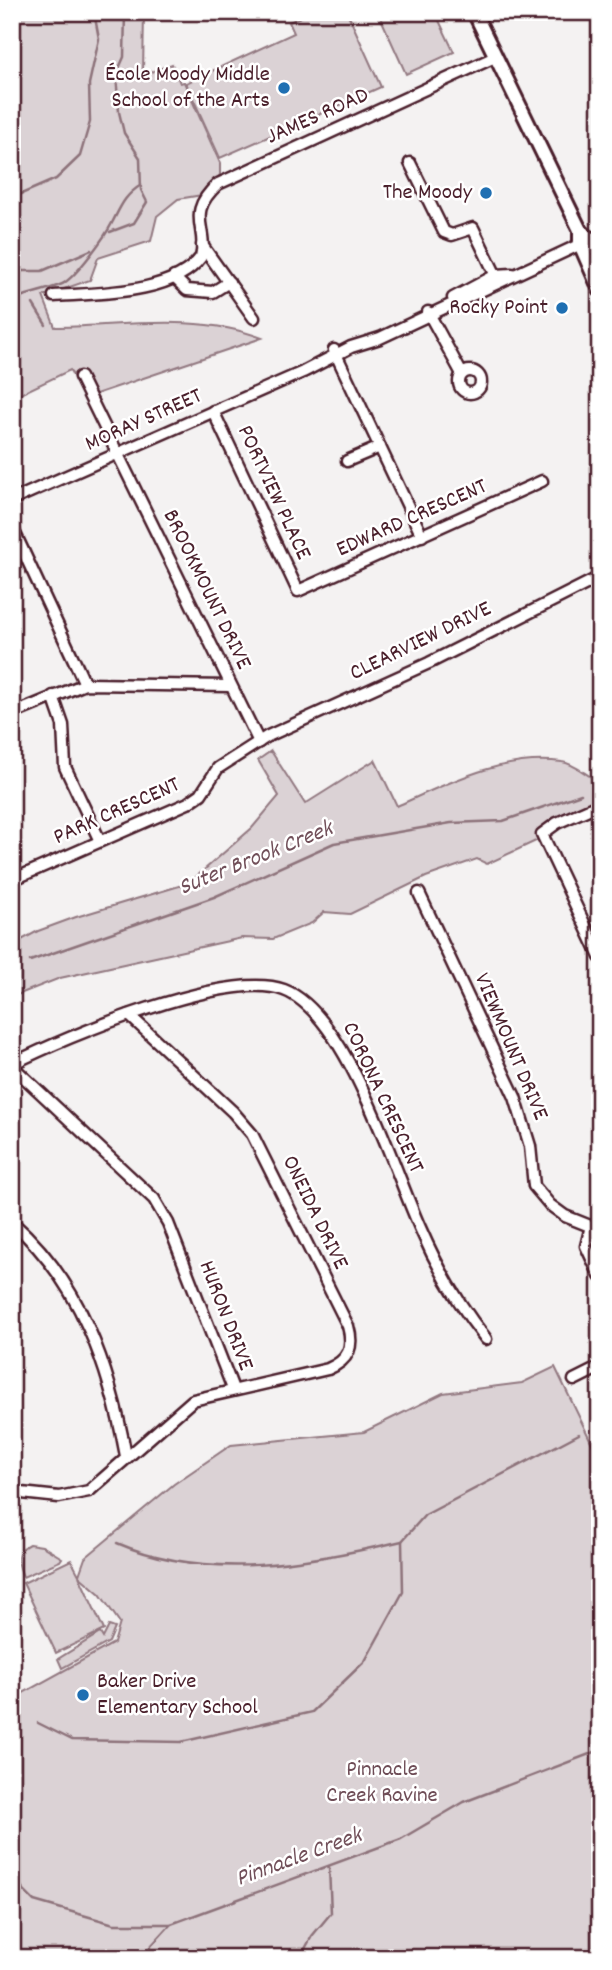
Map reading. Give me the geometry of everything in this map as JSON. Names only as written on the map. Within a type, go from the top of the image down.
[{"type":"main road","points":[[474,12],[600,258]]},
{"type":"main road","points":[[588,237],[600,290]]},
{"type":"street","name":"JAMES ROAD","points":[[202,245],[198,223],[200,210],[214,188],[224,181],[495,57]]},
{"type":"street","points":[[410,163],[443,232],[452,235],[473,228],[498,279]]},
{"type":"street","name":"MORAY STREET","points":[[12,500],[303,372],[335,352],[429,313],[588,237]]},
{"type":"street","points":[[54,296],[126,291],[174,277],[198,261],[202,245]]},
{"type":"street","points":[[202,245],[254,318]]},
{"type":"street","points":[[174,277],[187,290],[213,292],[229,282]]},
{"type":"street","points":[[429,313],[462,374]]},
{"type":"street","points":[[335,352],[422,536]]},
{"type":"street","name":"BROOKMOUNT DRIVE","points":[[80,377],[259,742]]},
{"type":"street","name":"PORTVIEW PLACE","points":[[213,411],[298,592]]},
{"type":"street","points":[[347,461],[380,447]]},
{"type":"street","name":"EDWARD CRESCENT","points":[[298,592],[542,481]]},
{"type":"street","points":[[12,527],[85,684]]},
{"type":"street","name":"CLEARVIEW DRIVE","points":[[259,742],[429,663],[600,577]]},
{"type":"street","points":[[12,714],[85,684],[230,686]]},
{"type":"street","points":[[53,696],[63,725],[65,767],[100,841]]},
{"type":"street","name":"PARK CRESCENT","points":[[12,880],[194,800],[205,790],[218,768],[259,742]]},
{"type":"street","points":[[600,804],[557,823],[542,834],[600,957]]},
{"type":"street","name":"VIEWMOUNT DRIVE","points":[[419,893],[515,1097],[530,1146],[534,1186],[550,1205],[595,1228]]},
{"type":"street","name":"CORONA CRESCENT","points":[[12,1065],[94,1025],[245,985],[282,989],[313,1009],[335,1037],[386,1144],[434,1258],[457,1301],[486,1339]]},
{"type":"street","name":"ONEIDA DRIVE","points":[[129,1016],[233,1112],[252,1134],[350,1335],[348,1354],[335,1366],[233,1389]]},
{"type":"street","name":"HURON DRIVE","points":[[12,1065],[154,1199],[168,1223],[233,1389],[193,1400],[89,1491],[60,1497],[12,1492]]},
{"type":"street","points":[[12,1222],[62,1280],[95,1340],[112,1388],[126,1456]]},
{"type":"street","points":[[595,1228],[586,1246],[600,1276]]},
{"type":"street","points":[[574,1380],[600,1367]]},
{"type":"green space","points":[[12,12],[144,12],[143,75],[172,64],[180,83],[184,82],[220,163],[220,175],[202,195],[178,199],[157,216],[151,241],[98,258],[90,280],[43,296],[55,327],[186,323],[238,330],[262,338],[93,395],[83,374],[74,378],[70,370],[12,398]]},
{"type":"green space","name":"École Moody Middle School of the Arts","points":[[312,12],[347,12],[381,87],[220,158],[186,83],[294,33],[289,22]]},
{"type":"green space","points":[[378,12],[435,12],[454,52],[406,74]]},
{"type":"green space","points":[[271,751],[305,804],[375,760],[397,806],[477,772],[519,762],[540,761],[566,763],[591,777],[600,775],[600,798],[540,829],[538,840],[487,864],[477,859],[426,877],[350,914],[324,912],[312,923],[273,939],[242,938],[60,978],[12,997],[12,945],[38,931],[76,917],[189,883],[252,828],[279,796],[258,760]]},
{"type":"green space","name":"Pinnacle Creek Ravine","points":[[555,1367],[600,1460],[600,1958],[12,1958],[12,1699],[114,1643],[120,1623],[100,1594],[79,1576],[104,1630],[56,1653],[23,1583],[71,1560],[79,1575],[85,1558],[174,1484],[231,1445],[364,1432],[443,1393],[522,1383]]},
{"type":"green space","points":[[29,1544],[42,1546],[62,1558],[23,1577],[18,1563],[19,1554]]},
{"type":"green space","points":[[109,1626],[115,1628],[109,1642],[62,1668],[58,1659],[100,1633],[103,1638]]},
{"type":"waterway","points":[[12,198],[56,179],[80,156],[90,122],[89,84],[99,39],[94,12]]},
{"type":"waterway","points":[[110,232],[134,223],[147,202],[141,190],[140,158],[124,133],[119,112],[116,75],[124,57],[125,12]]},
{"type":"waterway","points":[[12,299],[55,287],[70,279],[97,246],[127,197],[141,185]]},
{"type":"waterway","points":[[12,276],[20,271],[42,271],[91,250]]},
{"type":"waterway","points":[[33,304],[46,325]]},
{"type":"waterway","name":"Suter Brook Creek","points":[[30,961],[214,897],[334,843],[451,823],[503,821],[581,794]]},
{"type":"waterway","points":[[38,1723],[72,1740],[181,1742],[312,1712],[365,1661],[403,1592],[402,1541],[425,1515],[579,1434]]},
{"type":"waterway","points":[[117,1543],[152,1555],[187,1562],[259,1565],[331,1556],[402,1541]]},
{"type":"waterway","name":"Pinnacle Creek","points":[[12,1871],[24,1891],[34,1901],[114,1924],[171,1924],[401,1839],[464,1802],[600,1750]]},
{"type":"waterway","points":[[300,1958],[312,1936],[331,1913],[329,1867]]},
{"type":"waterway","points":[[140,1958],[171,1924]]},
{"type":"place","name":"École Moody Middle School of the Arts","points":[[284,88]]},
{"type":"place","name":"The Moody","points":[[486,193]]},
{"type":"place","name":"Rocky Point","points":[[562,308]]},
{"type":"place","name":"Baker Drive Elementary School","points":[[83,1695]]}]
